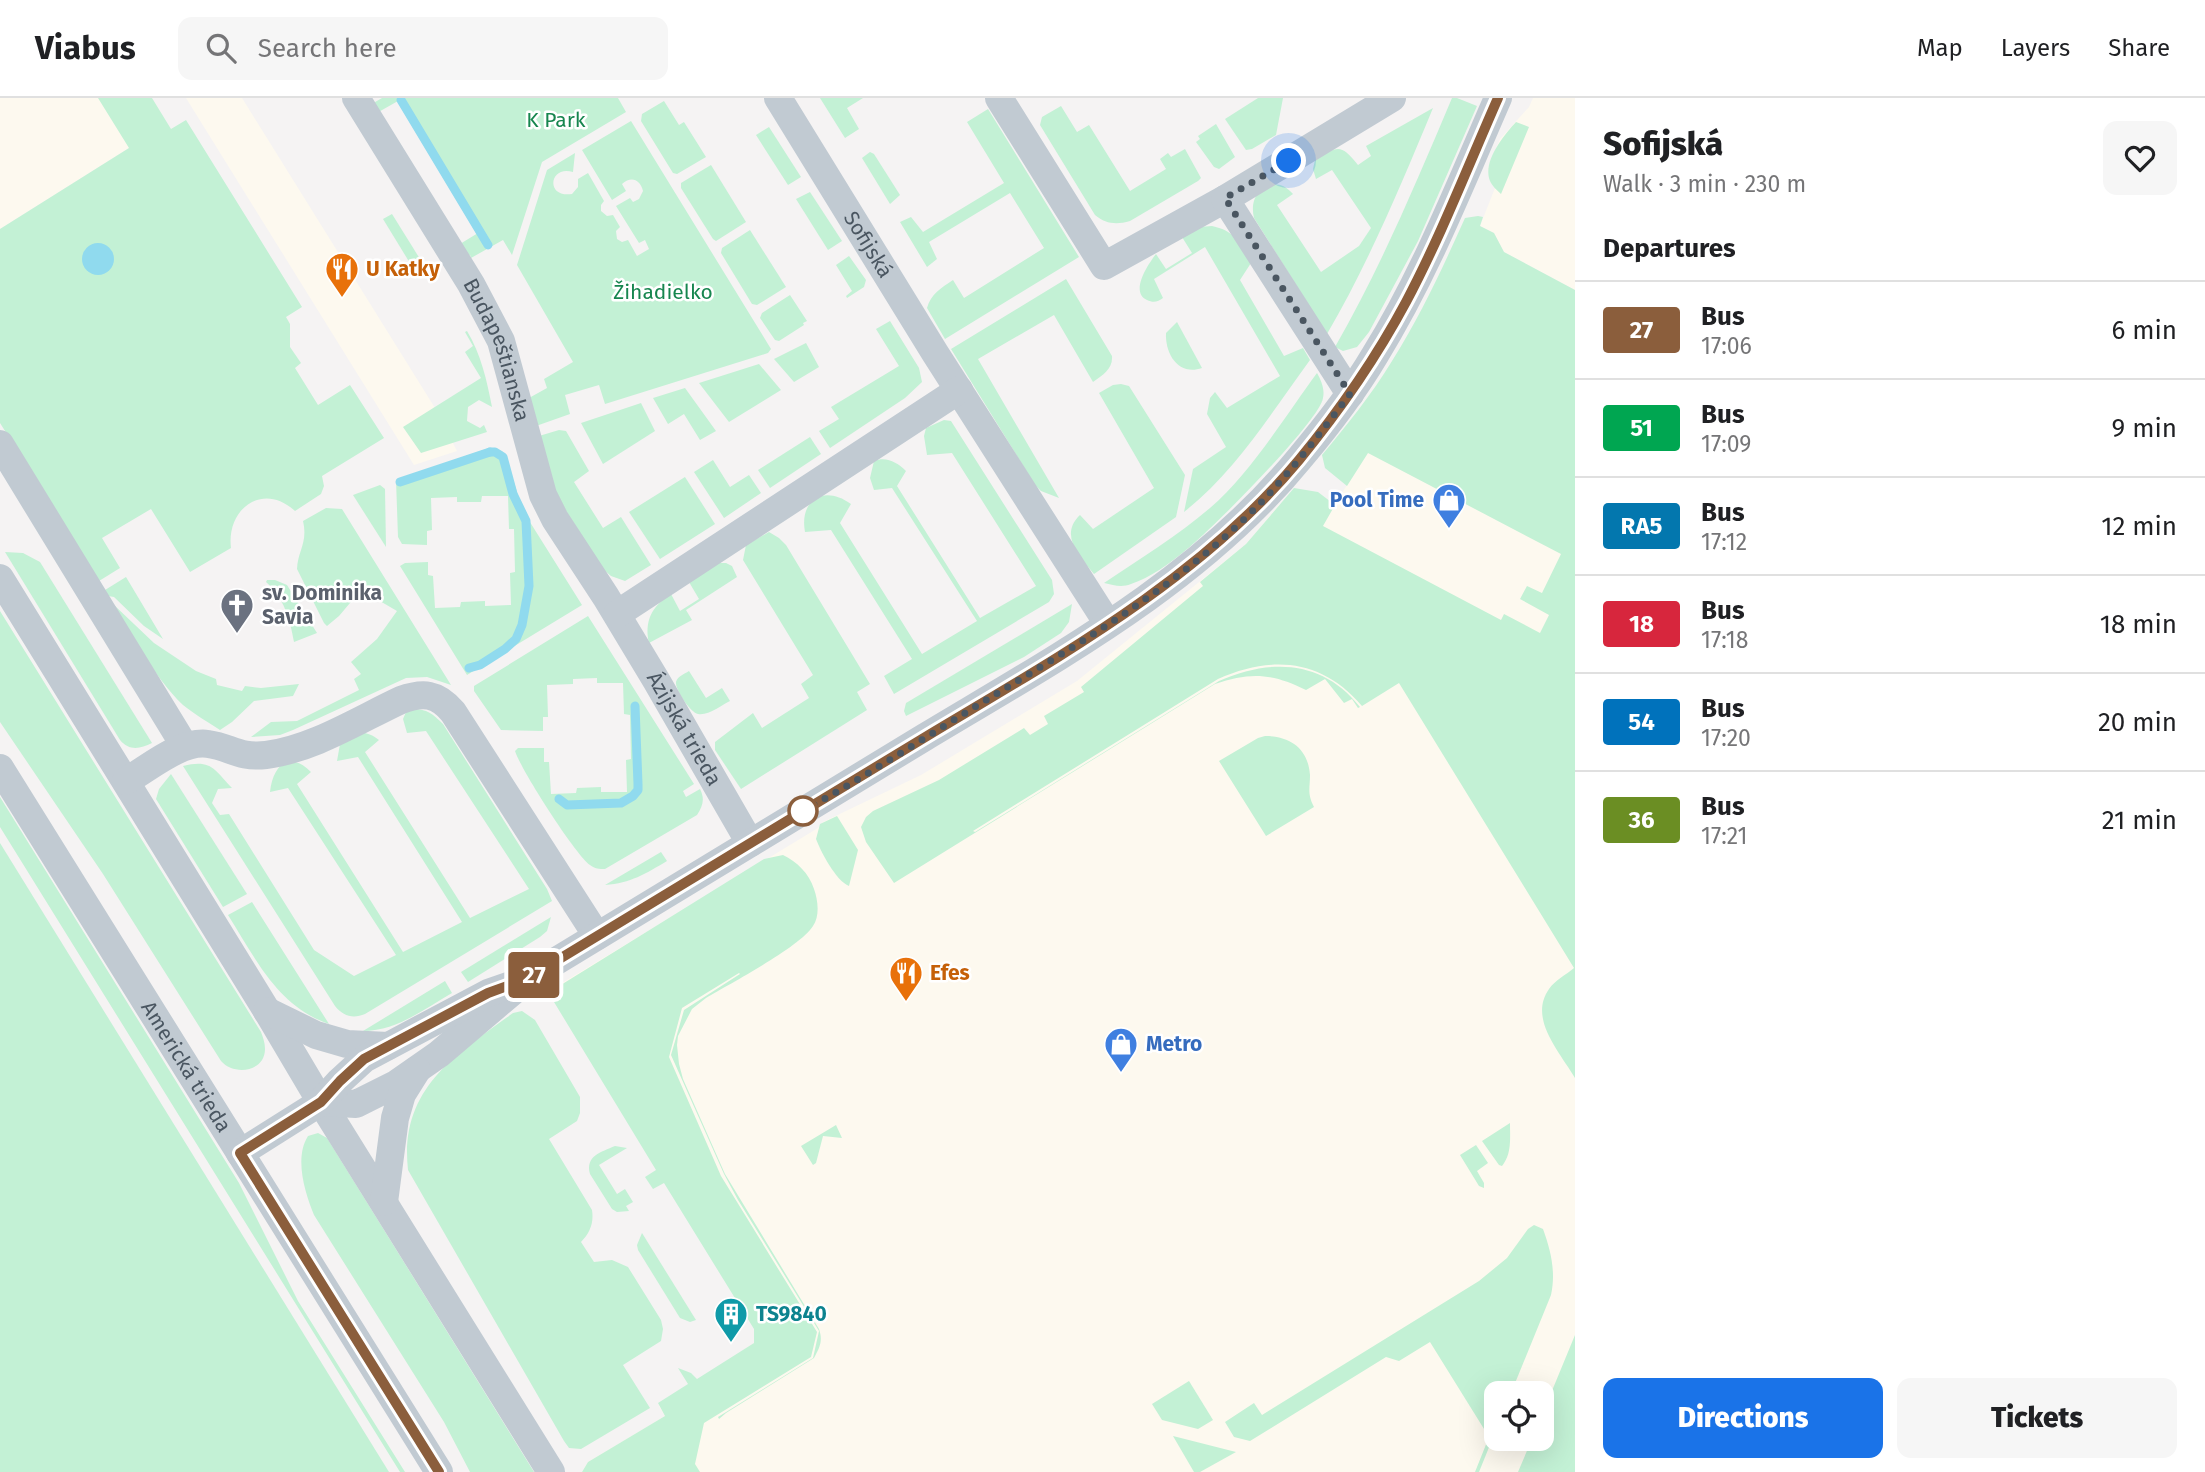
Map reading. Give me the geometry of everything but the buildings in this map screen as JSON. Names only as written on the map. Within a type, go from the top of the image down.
[{"type":"street","name":"Budapeštianska","points":[[356,98],[471,284],[501,341],[542,495],[617,614]]},
{"type":"street","name":"Sofijská","points":[[778,98],[1108,624]]},
{"type":"street","points":[[999,98],[1104,266],[1225,198],[1392,98]]},
{"type":"street","points":[[240,1153],[321,1102],[364,1059],[488,993],[524,980],[1062,654],[1186,569],[1242,522],[1297,462],[1350,394],[1376,355],[1407,300],[1448,216],[1498,98]]},
{"type":"street","points":[[1225,198],[1350,394]]},
{"type":"street","points":[[617,614],[959,390]]},
{"type":"street","points":[[0,444],[184,745]]},
{"type":"street","points":[[0,578],[551,1472]]},
{"type":"street","name":"Ázijská trieda","points":[[617,614],[750,843]]},
{"type":"street","points":[[126,782],[184,745],[210,744],[235,754],[264,755],[310,743],[401,700],[415,695],[427,695],[443,701],[453,712],[597,936]]},
{"type":"street","name":"Americká trieda","points":[[0,768],[439,1472]]},
{"type":"street","points":[[321,1102],[356,1104],[396,1084],[439,1054],[498,1006],[524,980]]},
{"type":"street","points":[[267,1011],[316,1035],[347,1044],[388,1046]]},
{"type":"street","points":[[384,1202],[395,1118],[402,1094],[417,1070]]},
{"type":"shaded area","points":[[0,98],[106,98],[129,148],[0,229]]},
{"type":"shaded area","points":[[186,98],[242,98],[435,408],[457,451],[414,465]]},
{"type":"shaded area","points":[[1533,98],[1575,98],[1575,290],[1504,252],[1494,233],[1480,226],[1495,188],[1491,183],[1488,168],[1500,139],[1529,107]]},
{"type":"shaded area","points":[[1367,452],[1562,554],[1575,659],[1575,1354],[1554,1405],[1554,1381],[1484,1381],[1484,1451],[1535,1451],[1526,1472],[582,1472],[588,1462],[665,1416],[659,1406],[775,1329],[562,983],[818,828],[823,822],[921,775],[1077,681],[1246,544],[1280,504],[1322,526]]},
{"type":"green space","points":[[98,98],[152,98],[171,129],[186,120],[302,307],[286,317],[290,324],[290,347],[301,363],[295,368],[318,405],[350,385],[384,438],[322,476],[324,486],[321,494],[295,511],[283,502],[271,499],[259,499],[249,504],[234,522],[231,548],[190,572],[151,509],[102,538],[120,568],[99,581],[0,423],[0,229],[129,148]]},
{"type":"green space","name":"K Park","points":[[382,98],[618,98],[626,112],[542,162],[512,255],[503,240],[471,258],[460,244],[478,233],[398,101],[375,114],[370,105]]},
{"type":"green space","points":[[820,98],[863,98],[847,108],[859,129],[845,138]]},
{"type":"green space","points":[[1258,98],[1283,98],[1276,135],[1246,150],[1225,119]]},
{"type":"green space","points":[[1452,98],[1477,106],[1418,241],[1369,332],[1357,347],[1343,351],[1335,347],[1383,255]]},
{"type":"green space","points":[[664,101],[679,125],[684,122],[706,157],[677,174],[673,173],[641,121],[642,114]]},
{"type":"green space","points":[[1061,106],[1077,132],[1089,125],[1130,191],[1166,169],[1160,159],[1168,153],[1171,157],[1185,149],[1201,178],[1130,221],[1116,223],[1103,220],[1095,215],[1040,125],[1042,117]]},
{"type":"green space","points":[[1433,108],[1371,251],[1327,334],[1254,218],[1255,199],[1264,187],[1271,185],[1286,188],[1293,194],[1277,205],[1321,272],[1359,246],[1371,228],[1332,170],[1316,179],[1313,169],[1315,160],[1338,149],[1347,153],[1358,165],[1371,156],[1366,146]]},
{"type":"green space","points":[[988,109],[1079,257],[945,339],[927,308],[937,292],[953,280],[964,298],[1044,248],[1010,193],[929,242],[937,259],[927,267],[900,222],[911,217],[923,232],[1004,183],[967,122]]},
{"type":"green space","name":"Žihadielko","points":[[631,121],[771,349],[768,353],[605,404],[599,385],[565,395],[570,414],[536,426],[529,398],[547,388],[544,379],[573,362],[517,265],[547,170],[575,153],[573,172],[565,171],[555,177],[553,182],[557,191],[572,194],[578,187],[578,179],[588,173],[604,201],[601,211],[607,216],[613,215],[620,227],[616,231],[617,239],[622,242],[628,240],[637,256],[649,249],[645,240],[639,243],[616,206],[630,198],[633,202],[639,199],[643,191],[640,184],[632,180],[625,182],[622,184],[626,191],[612,200],[582,150]]},
{"type":"green space","points":[[1516,122],[1529,127],[1501,194],[1490,181],[1489,166],[1496,149]]},
{"type":"green space","points":[[1216,124],[1235,157],[1219,169],[1214,167],[1196,142],[1200,139],[1198,136]]},
{"type":"green space","points":[[769,127],[801,177],[788,185],[756,135]]},
{"type":"green space","points":[[870,152],[874,154],[900,195],[890,204],[862,158]]},
{"type":"green space","points":[[711,165],[746,222],[716,241],[681,188],[681,183]]},
{"type":"green space","points":[[810,192],[842,241],[828,250],[796,199]]},
{"type":"green space","points":[[392,214],[425,267],[416,273],[383,219]]},
{"type":"green space","points":[[1483,217],[1480,226],[1494,233],[1504,252],[1575,290],[1575,1078],[1548,1035],[1542,1012],[1543,1000],[1549,989],[1574,968],[1399,683],[1362,706],[1347,690],[1330,679],[1313,670],[1277,665],[1238,671],[1218,679],[973,831],[1219,681],[1238,674],[1277,667],[1313,672],[1330,680],[1345,691],[1360,707],[1358,708],[1352,699],[1344,703],[1325,679],[1306,690],[1282,680],[1261,676],[1239,677],[1215,684],[894,883],[866,842],[861,827],[866,817],[873,811],[939,780],[1024,728],[1030,735],[1048,724],[1044,716],[1084,692],[1081,687],[1203,586],[1200,582],[1246,544],[1294,488],[1318,492],[1335,505],[1323,526],[1501,620],[1504,614],[1540,633],[1549,615],[1520,599],[1527,586],[1542,593],[1561,554],[1368,453],[1347,486],[1325,468],[1322,455],[1368,397],[1403,344],[1465,218]]},
{"type":"green space","points":[[1212,226],[1232,235],[1251,263],[1240,280],[1284,356],[1303,348],[1310,360],[1236,460],[1203,496],[1184,512],[1193,469],[1226,447],[1207,414],[1210,398],[1215,392],[1227,408],[1280,376],[1205,247],[1154,279],[1163,298],[1153,302],[1142,296],[1142,277],[1156,254],[1166,269],[1192,253],[1182,237],[1199,227]]},
{"type":"green space","points":[[750,230],[786,287],[757,305],[752,304],[721,253],[722,248]]},
{"type":"green space","points":[[849,256],[866,280],[864,287],[847,298],[852,291],[836,265]]},
{"type":"green space","points":[[1066,279],[1112,356],[1111,365],[1104,374],[1093,382],[1054,315],[978,359],[1059,498],[1041,491],[1035,485],[951,349]]},
{"type":"green space","points":[[790,295],[807,321],[779,341],[775,340],[760,318],[762,313]]},
{"type":"green space","points":[[890,321],[919,368],[922,382],[905,398],[830,448],[819,431],[839,419],[831,407],[899,366],[876,329]]},
{"type":"green space","points":[[1177,322],[1202,368],[1187,369],[1175,362],[1171,356],[1166,333]]},
{"type":"green space","points":[[467,331],[480,358],[492,407],[479,400],[468,407],[467,421],[480,428],[484,425],[487,432],[421,453],[403,427],[481,378],[465,352],[473,346],[465,332]]},
{"type":"green space","points":[[806,343],[819,367],[794,382],[774,359]]},
{"type":"green space","points":[[759,364],[781,390],[729,422],[699,383]]},
{"type":"green space","points":[[1317,373],[1323,398],[1317,410],[1284,452],[1198,540],[1160,570],[1145,578],[1124,586],[1104,583],[1185,528],[1225,494],[1253,461]]},
{"type":"green space","points":[[1113,385],[1129,386],[1185,475],[1176,517],[1094,574],[1077,553],[1071,538],[1074,523],[1080,515],[1093,529],[1154,488],[1099,393]]},
{"type":"green space","points":[[685,388],[716,431],[700,440],[684,414],[668,424],[653,398]]},
{"type":"green space","points":[[641,403],[655,431],[603,464],[581,423]]},
{"type":"green space","points":[[944,420],[951,421],[1052,580],[1054,594],[1049,602],[894,694],[884,676],[912,659],[831,530],[805,532],[806,511],[816,498],[832,495],[851,504],[840,523],[922,654],[977,621],[892,488],[874,490],[870,478],[874,461],[891,461],[906,471],[897,486],[980,618],[1036,586],[952,453],[927,455],[924,436],[926,428]]},
{"type":"green space","points":[[559,430],[566,431],[589,471],[574,482],[603,528],[621,517],[651,565],[625,581],[611,576],[603,569],[554,492],[539,436]]},
{"type":"green space","points":[[810,437],[821,454],[770,488],[758,470]]},
{"type":"green space","points":[[489,448],[502,451],[506,457],[523,511],[582,605],[467,675],[400,566],[405,563],[428,562],[428,575],[433,576],[435,608],[460,607],[461,602],[485,601],[485,606],[511,605],[510,573],[515,572],[514,529],[509,529],[508,496],[482,496],[481,502],[457,502],[457,497],[431,498],[432,530],[427,531],[427,545],[402,544],[398,537],[396,480]]},
{"type":"green space","points":[[713,460],[730,487],[749,475],[761,493],[724,518],[694,472]]},
{"type":"green space","points":[[685,477],[715,524],[660,559],[629,512]]},
{"type":"green space","points":[[380,485],[385,489],[386,547],[353,495]]},
{"type":"green space","points":[[326,508],[342,509],[451,685],[427,677],[406,678],[280,735],[251,737],[271,722],[297,721],[359,690],[354,679],[361,674],[351,662],[377,639],[397,611],[361,590],[339,616],[327,626],[324,623],[297,569],[304,541],[303,521]]},
{"type":"green space","points":[[769,532],[786,545],[870,684],[857,692],[867,710],[741,789],[715,750],[715,742],[753,713],[762,728],[809,698],[801,684],[813,675],[743,560],[746,545]]},
{"type":"green space","points":[[5,552],[23,553],[40,562],[152,743],[135,748],[120,740]]},
{"type":"green space","points":[[719,563],[732,566],[737,577],[686,610],[692,620],[649,643],[649,621],[654,609],[671,594],[680,611],[699,599],[689,582]]},
{"type":"green space","points":[[126,577],[163,639],[144,626],[114,597],[108,596],[105,590]]},
{"type":"green space","points":[[267,580],[287,585],[317,633],[294,642],[285,609]]},
{"type":"green space","points":[[1072,604],[1069,622],[1061,633],[1024,657],[906,716],[906,703]]},
{"type":"green space","points":[[114,605],[154,643],[196,671],[216,679],[217,685],[242,691],[245,686],[261,688],[299,684],[293,696],[254,701],[220,730],[183,705],[173,694]]},
{"type":"green space","points":[[0,611],[261,1032],[265,1047],[264,1057],[255,1067],[233,1069],[221,1061],[103,874],[0,722]]},
{"type":"green space","points":[[588,616],[694,784],[683,791],[686,797],[700,789],[703,799],[697,815],[605,869],[590,865],[573,845],[537,793],[515,751],[518,748],[544,748],[544,762],[549,762],[551,794],[576,793],[577,788],[601,787],[601,792],[627,792],[626,760],[631,759],[630,715],[624,714],[623,683],[597,683],[597,678],[573,679],[573,684],[547,685],[548,717],[543,717],[543,731],[501,730],[474,691],[474,686]]},
{"type":"green space","points":[[689,671],[706,698],[722,688],[730,701],[715,710],[695,713],[676,686],[678,679]]},
{"type":"green space","points":[[413,709],[430,713],[443,724],[552,901],[365,1014],[348,1016],[335,1006],[183,766],[200,764],[211,767],[232,788],[218,789],[212,803],[220,815],[229,814],[314,950],[354,976],[396,955],[288,788],[270,792],[275,774],[283,764],[296,762],[311,772],[297,784],[403,952],[462,922],[358,757],[337,761],[340,744],[355,735],[364,733],[379,740],[365,752],[470,918],[529,889],[426,731],[407,733],[403,719],[406,712]]},
{"type":"green space","points":[[1265,736],[1290,741],[1306,758],[1314,807],[1266,836],[1219,761]]},
{"type":"green space","points":[[171,774],[247,894],[223,907],[156,799],[159,789]]},
{"type":"green space","points":[[0,797],[239,1183],[298,1301],[405,1472],[400,1472],[0,827]]},
{"type":"green space","points":[[837,816],[858,850],[849,886],[834,872],[816,839],[820,824]]},
{"type":"green space","points":[[0,843],[389,1472],[0,1472]]},
{"type":"green space","points":[[661,852],[667,861],[645,874],[605,885]]},
{"type":"green space","points":[[783,855],[802,869],[812,883],[818,908],[813,926],[806,935],[780,954],[692,1009],[678,1036],[677,1045],[683,1079],[725,1174],[819,1329],[821,1337],[819,1347],[814,1358],[719,1419],[718,1417],[813,1358],[819,1331],[724,1174],[671,1055],[684,1010],[739,973],[682,1008],[669,1057],[721,1176],[817,1332],[811,1357],[704,1423],[695,1464],[700,1472],[582,1472],[588,1462],[665,1416],[658,1403],[688,1384],[678,1368],[691,1373],[697,1379],[754,1343],[754,1329],[664,1183],[653,1189],[645,1177],[656,1170],[554,1002],[553,996],[556,988],[764,859]]},
{"type":"green space","points":[[252,902],[329,1024],[295,1006],[258,964],[228,915]]},
{"type":"green space","points":[[551,917],[547,931],[540,937],[468,982],[461,972]]},
{"type":"green space","points":[[445,981],[452,993],[421,1012],[387,1027],[363,1031]]},
{"type":"green space","points":[[522,1011],[535,1020],[580,1097],[577,1121],[549,1139],[592,1210],[591,1228],[581,1242],[594,1262],[612,1260],[628,1267],[661,1320],[663,1329],[661,1341],[623,1365],[650,1408],[581,1449],[569,1448],[564,1441],[408,1170],[408,1142],[412,1117],[435,1077],[471,1044],[513,1013]]},
{"type":"green space","points":[[1510,1123],[1509,1151],[1502,1166],[1482,1141]]},
{"type":"green space","points":[[836,1125],[842,1138],[823,1136],[816,1163],[813,1165],[801,1146]]},
{"type":"green space","points":[[318,1133],[327,1138],[534,1472],[470,1472],[444,1422],[314,1215],[304,1186],[301,1165],[308,1136]]},
{"type":"green space","points":[[1476,1145],[1488,1163],[1477,1171],[1484,1188],[1479,1186],[1460,1155]]},
{"type":"green space","points":[[615,1146],[627,1148],[599,1165],[617,1194],[625,1189],[633,1202],[626,1206],[629,1211],[617,1212],[612,1209],[590,1174],[592,1159]]},
{"type":"green space","points":[[1534,1225],[1543,1229],[1553,1270],[1551,1295],[1516,1381],[1484,1381],[1484,1429],[1430,1342],[1399,1361],[1386,1357],[1250,1441],[1234,1437],[1225,1422],[1254,1403],[1262,1415],[1479,1281],[1507,1258],[1528,1229]]},
{"type":"green space","points":[[642,1233],[696,1320],[690,1322],[680,1318],[638,1250],[637,1245]]},
{"type":"green space","points":[[1575,1335],[1575,1472],[1518,1472],[1527,1451],[1554,1451],[1554,1386]]},
{"type":"green space","points":[[1189,1381],[1213,1420],[1198,1429],[1162,1420],[1152,1404]]},
{"type":"green space","points":[[1173,1436],[1236,1452],[1200,1472],[1194,1472]]},
{"type":"green space","points":[[1484,1450],[1488,1451],[1479,1472],[1475,1472]]},
{"type":"water","points":[[98,243],[109,248],[114,259],[109,270],[98,275],[87,270],[82,259],[87,248]]},
{"type":"waterway","points":[[401,100],[488,245]]},
{"type":"waterway","points":[[400,482],[490,452]]},
{"type":"waterway","points":[[469,668],[480,665],[516,639],[522,625],[529,586],[526,521],[513,494],[503,457],[490,452]]},
{"type":"waterway","points":[[559,799],[567,805],[621,803],[638,790],[635,706]]},
{"type":"bus line","name":"27","points":[[439,1472],[240,1153],[321,1102],[364,1059],[488,993],[524,980],[561,958],[1062,654],[1151,594],[1223,539],[1297,462],[1350,394],[1376,355],[1407,300],[1448,216],[1498,98]]},
{"type":"place","name":"U Katky","points":[[342,299]]},
{"type":"place","name":"Pool Time","points":[[1449,530]]},
{"type":"place","name":"sv. Dominika Savia","points":[[237,635]]},
{"type":"place","name":"Efes","points":[[906,1003]]},
{"type":"place","name":"Metro","points":[[1121,1074]]},
{"type":"place","name":"TS9840","points":[[731,1344]]},
{"type":"route","points":[[803,811],[1062,654],[1186,569],[1242,522],[1297,462],[1350,394],[1225,198],[1289,161]]}]
